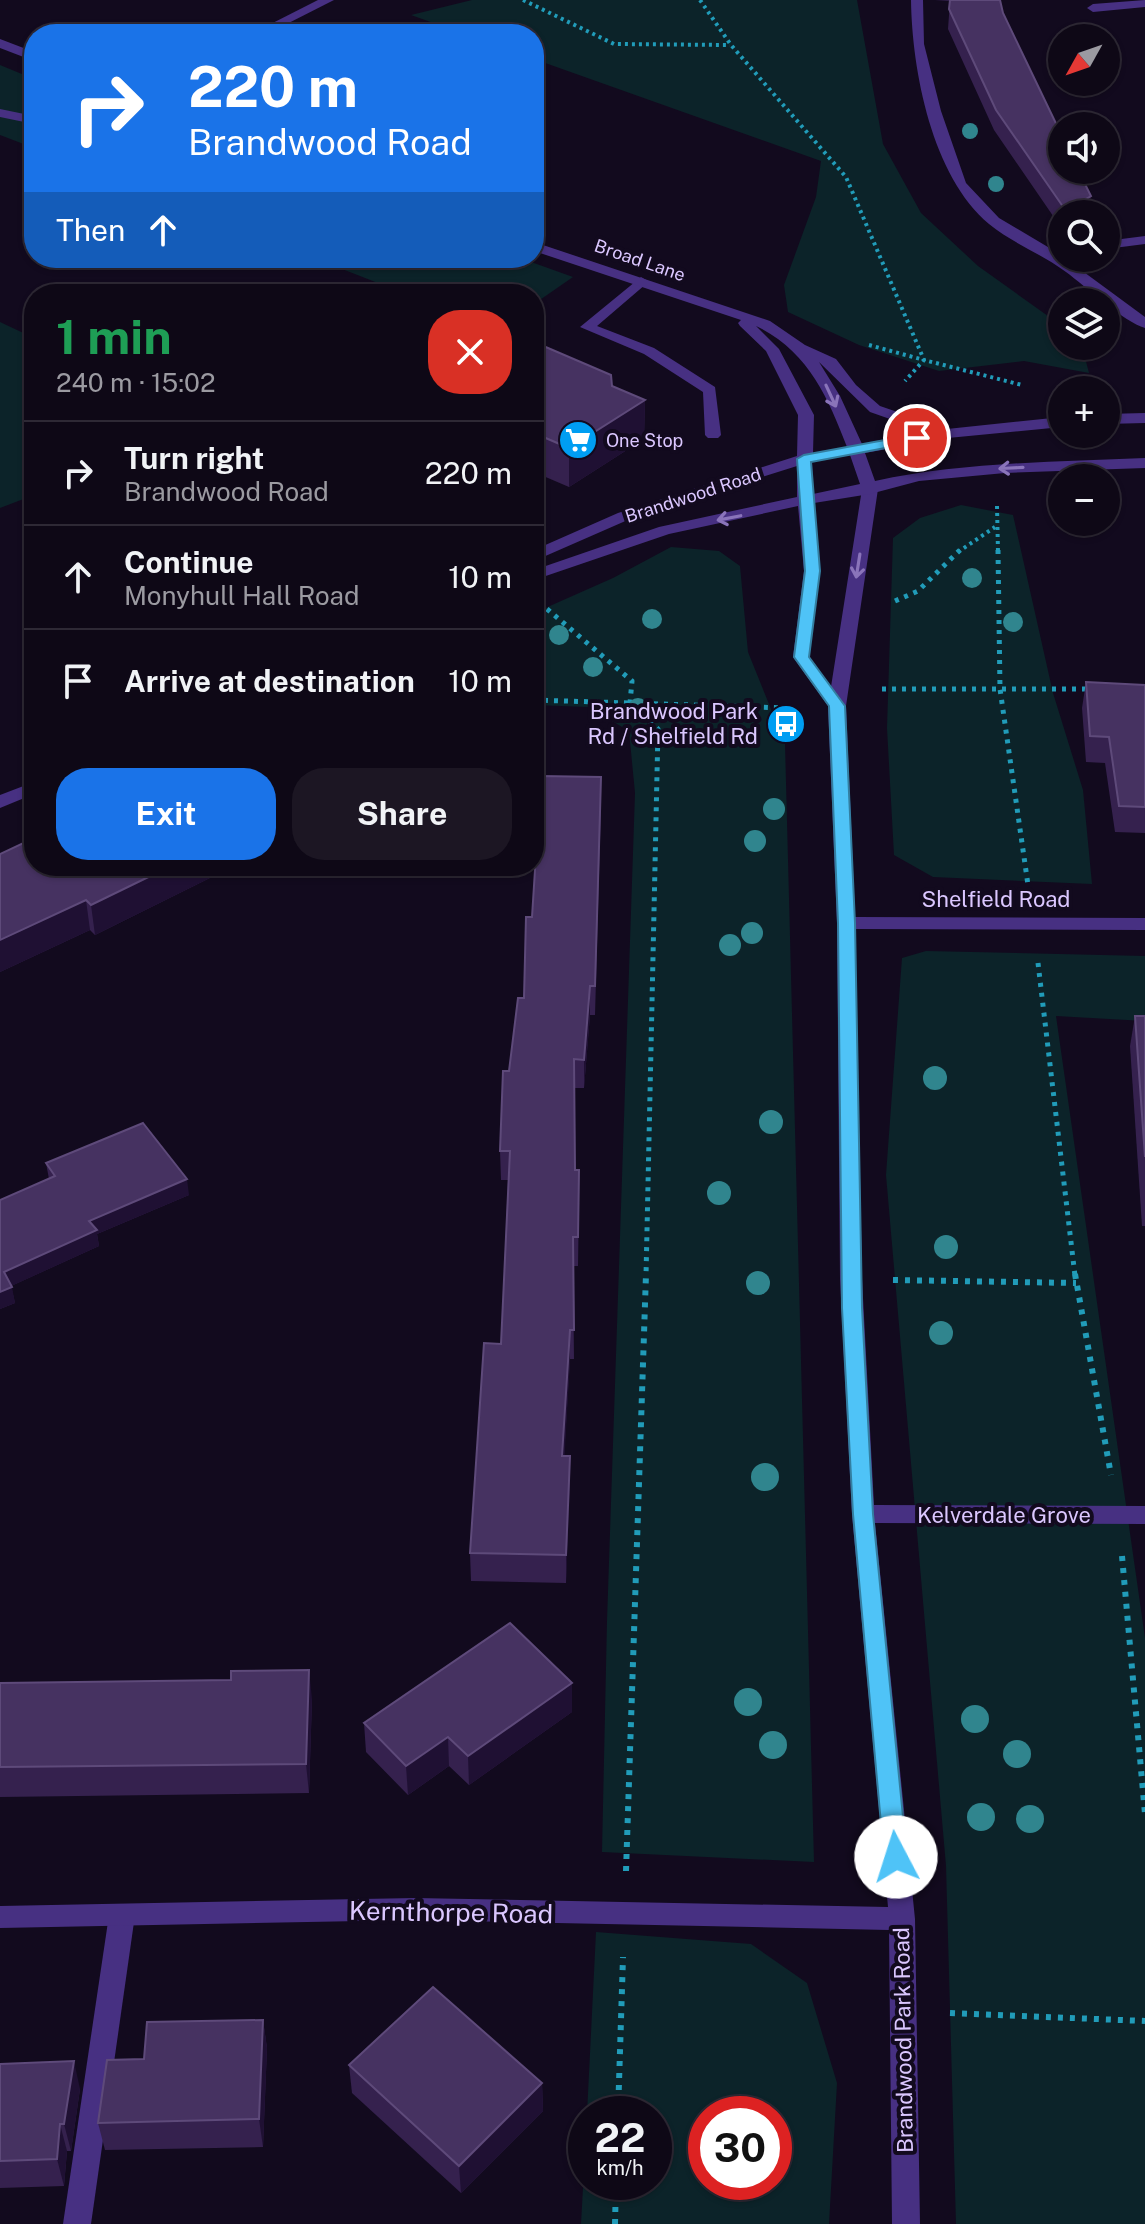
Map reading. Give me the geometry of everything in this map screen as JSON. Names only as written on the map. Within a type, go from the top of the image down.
[{"type":"street","points":[[278,24],[328,0]]},
{"type":"street","points":[[917,0],[918,44],[924,71],[934,111],[960,184],[994,221],[1048,250]]},
{"type":"street","points":[[1093,8],[1145,3]]},
{"type":"street","points":[[0,43],[24,53]]},
{"type":"street","points":[[0,113],[24,118]]},
{"type":"street","points":[[1120,243],[1145,240]]},
{"type":"street","name":"Broad Lane","points":[[544,249],[733,313],[775,331],[831,362],[851,388],[875,409],[948,433]]},
{"type":"street","points":[[1079,272],[1145,324]]},
{"type":"street","points":[[641,281],[587,327],[649,351],[710,390],[713,435]]},
{"type":"street","name":"Broad Lane","points":[[733,313],[772,349],[806,415],[805,503]]},
{"type":"street","name":"Broad Lane","points":[[799,346],[818,369],[857,449],[870,489]]},
{"type":"street","points":[[1120,419],[1145,418]]},
{"type":"street","name":"Brandwood Road","points":[[544,552],[624,516],[804,459],[948,433],[1048,423]]},
{"type":"street","name":"Brandwood Road","points":[[544,572],[665,530],[805,503],[919,476],[1005,468],[1145,463]]},
{"type":"street","name":"Brandwood Park Road","points":[[870,489],[837,706],[846,923],[851,1279],[863,1514],[902,1919],[906,2224]]},
{"type":"street","points":[[805,503],[812,571],[801,657],[837,706]]},
{"type":"street","points":[[0,802],[24,791]]},
{"type":"street","name":"Shelfield Road","points":[[846,923],[1145,924]]},
{"type":"street","name":"Kelverdale Grove","points":[[863,1514],[1145,1515]]},
{"type":"street","name":"Kernthorpe Road","points":[[0,1917],[415,1909],[902,1919]]},
{"type":"street","points":[[77,2224],[122,1915]]},
{"type":"path","points":[[523,0],[614,44],[731,45]]},
{"type":"path","points":[[700,0],[731,45],[846,177],[924,360],[1035,388]]},
{"type":"path","points":[[996,506],[1000,689],[1033,923],[1076,1283],[1119,1515],[1145,1814]]},
{"type":"path","points":[[850,619],[918,591],[962,549],[996,526]]},
{"type":"path","points":[[545,607],[632,681],[630,703]]},
{"type":"path","points":[[544,700],[837,706],[879,689],[1102,689]]},
{"type":"path","points":[[619,2096],[646,1298],[658,729],[630,703]]},
{"type":"path","points":[[851,1279],[1076,1283]]},
{"type":"path","points":[[903,2011],[1145,2021]]},
{"type":"path","points":[[615,2224],[616,2200]]},
{"type":"green space","points":[[472,0],[857,0],[883,144],[921,213],[978,266],[1048,316],[1048,360],[1086,360],[1089,373],[1024,361],[939,371],[859,345],[788,312],[784,285],[816,197],[821,161],[544,63],[544,24],[436,24],[411,15]]},
{"type":"green space","points":[[0,65],[24,75],[24,144],[0,135]]},
{"type":"green space","points":[[544,267],[573,277],[544,297],[544,284],[380,284],[340,268]]},
{"type":"green space","points":[[0,322],[24,333],[24,499],[0,508]]},
{"type":"green space","points":[[961,505],[1013,515],[1053,693],[1083,790],[1092,884],[933,877],[894,855],[887,728],[893,538],[920,518]]},
{"type":"green space","points":[[671,547],[719,551],[740,566],[748,652],[785,744],[814,1862],[602,1852],[635,793],[629,731],[588,707],[544,705],[544,609],[613,578]]},
{"type":"green space","points":[[926,951],[1145,956],[1145,1021],[1056,1016],[1145,1638],[1145,2224],[956,2224],[946,1866],[886,1175],[902,958]]},
{"type":"green space","points":[[596,1932],[751,1944],[807,1983],[837,2083],[829,2224],[581,2224],[582,2200],[672,2200],[672,2096],[588,2096]]},
{"type":"building","points":[[950,0],[1000,0],[1003,13],[1050,112],[1048,112],[1048,184],[1085,184],[1091,196],[1084,200],[1058,200],[996,110],[949,9]]},
{"type":"building","points":[[544,346],[611,375],[612,386],[645,400],[569,448],[544,437]]},
{"type":"building","points":[[1086,682],[1145,685],[1145,807],[1119,806],[1109,737],[1090,736]]},
{"type":"building","points":[[544,776],[601,777],[595,986],[590,986],[584,1060],[574,1059],[575,1170],[579,1170],[578,1237],[573,1237],[574,1330],[570,1330],[562,1456],[570,1456],[566,1555],[470,1553],[484,1343],[501,1344],[510,1151],[500,1151],[503,1071],[509,1071],[518,998],[524,998],[526,917],[532,917],[535,876],[544,876]]},
{"type":"building","points":[[24,843],[24,876],[150,876],[91,905],[86,900],[0,940],[0,854]]},
{"type":"building","points":[[1135,1016],[1145,1016],[1145,1157]]},
{"type":"building","points":[[143,1123],[187,1179],[89,1221],[97,1230],[4,1272],[12,1287],[0,1292],[0,1200],[55,1176],[46,1163]]},
{"type":"building","points":[[510,1623],[572,1683],[468,1756],[448,1737],[406,1766],[364,1723]]},
{"type":"building","points":[[309,1670],[306,1764],[0,1767],[0,1683],[231,1680],[231,1671]]},
{"type":"building","points":[[433,1987],[542,2083],[459,2166],[349,2065]]},
{"type":"building","points":[[263,2020],[259,2119],[98,2123],[107,2060],[144,2059],[147,2022]]},
{"type":"building","points":[[74,2061],[64,2124],[60,2124],[57,2159],[0,2161],[0,2064]]},
{"type":"place","name":"One Stop","points":[[578,440]]},
{"type":"place","name":"Brandwood Park Rd / Shelfield Rd","points":[[786,724]]},
{"type":"route","points":[[896,1857],[863,1514],[852,1308],[846,923],[837,706],[801,657],[812,571],[804,459],[917,438]]}]
